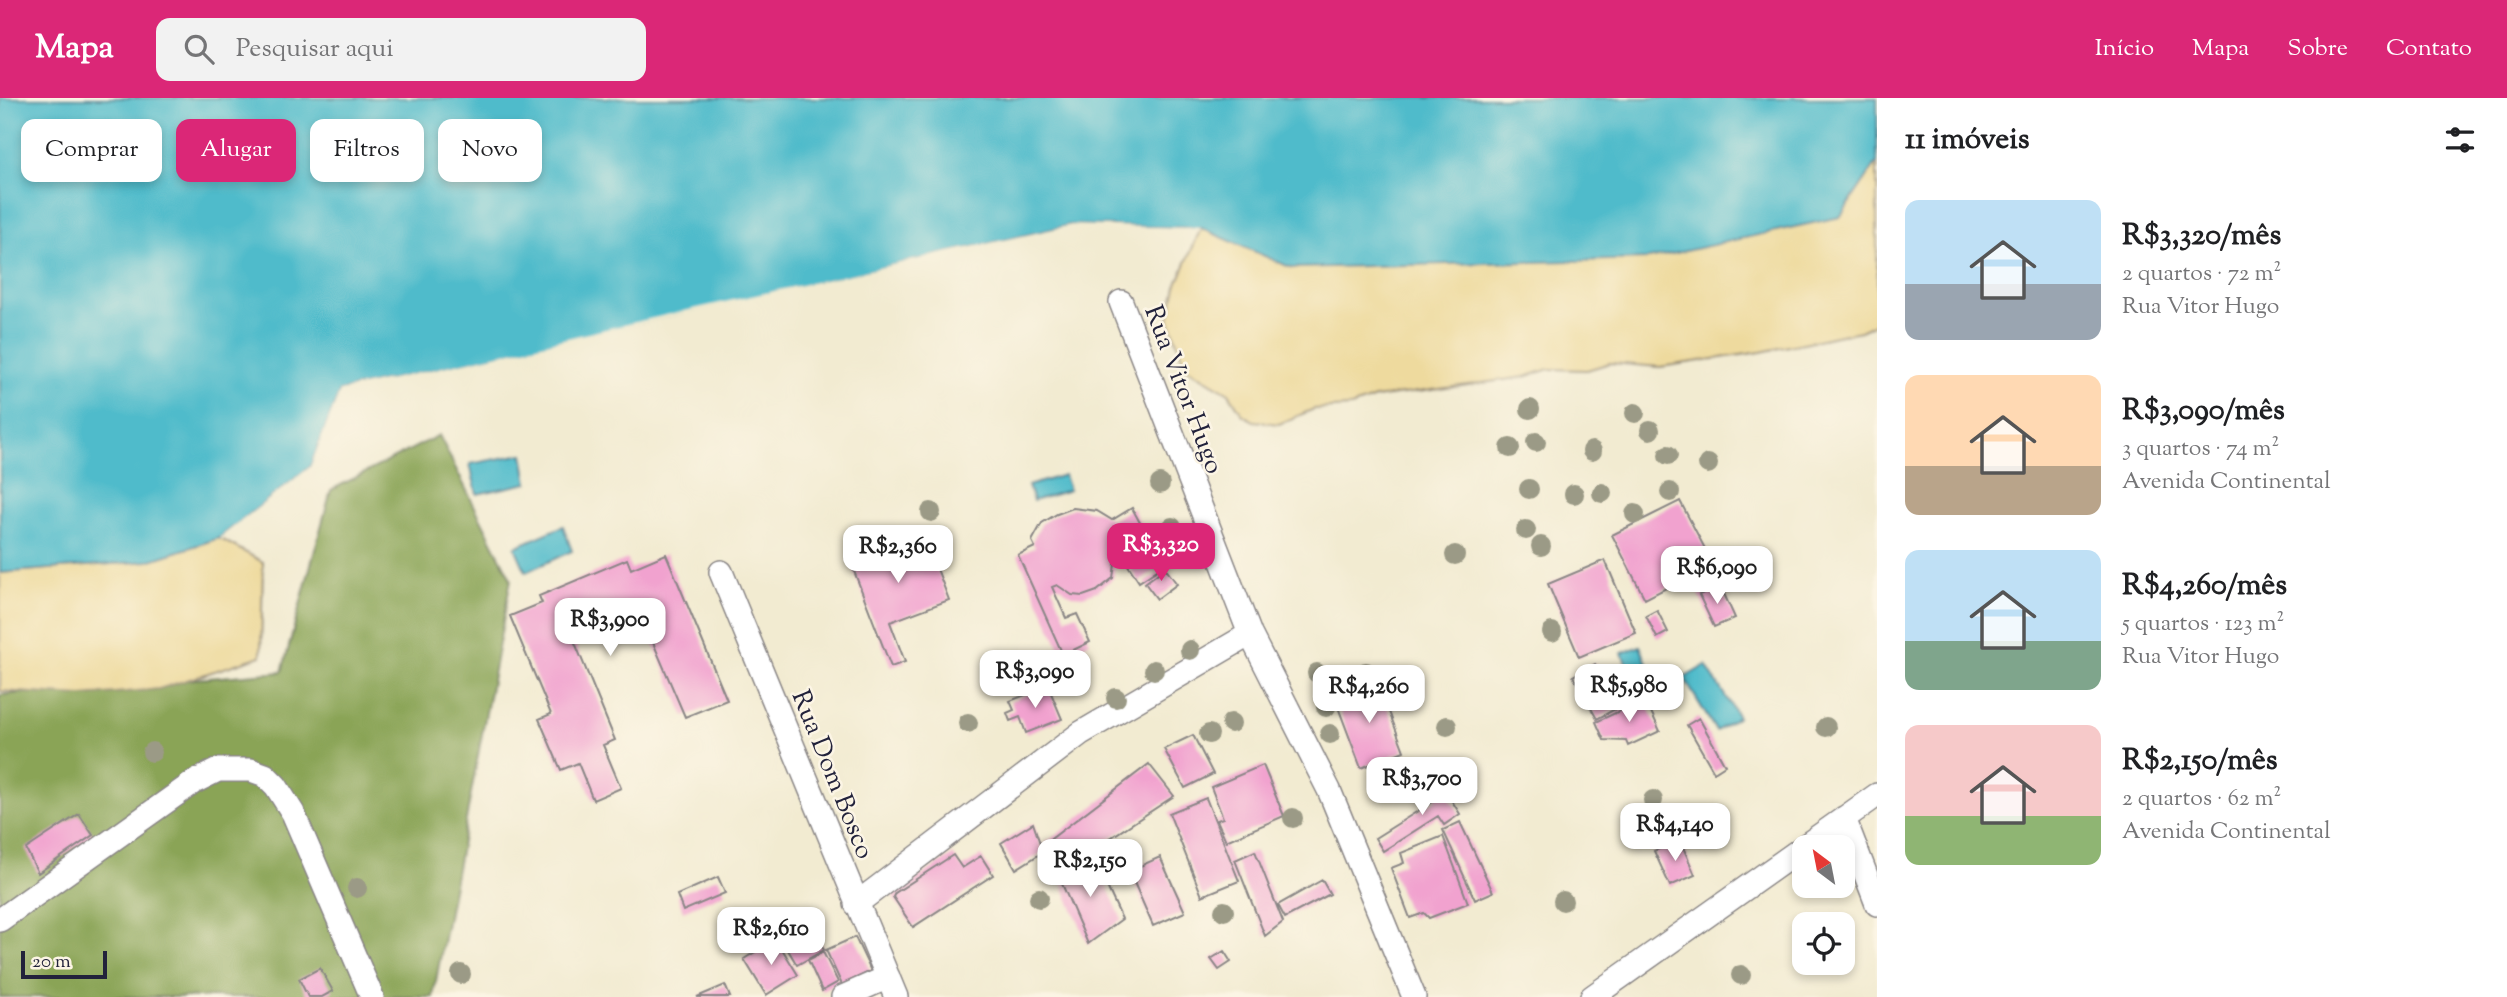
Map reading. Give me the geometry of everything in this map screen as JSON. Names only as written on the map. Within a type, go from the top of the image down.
[{"type":"street","name":"Rua Vitor Hugo","points":[[1121,302],[1250,634],[1329,790],[1414,997]]},
{"type":"street","name":"Rua Dom Bosco","points":[[721,572],[892,987]]},
{"type":"street","points":[[856,904],[1081,733],[1250,634]]},
{"type":"street","points":[[0,920],[194,782],[218,770],[251,770],[265,775],[276,786],[293,813],[372,997]]},
{"type":"street","points":[[1592,997],[1877,795]]},
{"type":"street","points":[[1844,818],[1877,904]]},
{"type":"street","points":[[843,997],[892,987]]},
{"type":"green space","points":[[439,435],[511,579],[433,997],[0,997],[0,695],[282,672],[331,490]]},
{"type":"sand","points":[[1877,162],[1877,323],[1860,331],[1761,352],[1660,367],[1610,363],[1587,370],[1549,369],[1525,377],[1375,398],[1351,407],[1314,409],[1279,424],[1254,421],[1243,415],[1229,393],[1185,367],[1169,318],[1176,286],[1201,228],[1292,268],[1840,217]]},
{"type":"sand","points":[[219,538],[263,562],[261,656],[159,689],[82,696],[0,691],[0,573],[148,561]]},
{"type":"water","points":[[0,98],[1877,98],[1877,162],[1840,217],[1649,259],[1292,268],[1201,228],[1070,225],[340,391],[310,467],[219,538],[148,561],[0,573]]},
{"type":"water","points":[[523,454],[528,483],[477,494],[470,464]]},
{"type":"water","points":[[1064,475],[1069,490],[1033,501],[1028,486]]},
{"type":"water","points":[[563,526],[572,551],[526,572],[515,547]]},
{"type":"water","points":[[1640,646],[1653,678],[1635,686],[1622,653]]},
{"type":"water","points":[[1706,665],[1738,717],[1716,731],[1684,678]]},
{"type":"pier","points":[[1071,225],[1201,228],[1200,231],[1071,228],[342,394],[312,469],[222,540],[219,538],[310,467],[340,391]]},
{"type":"building","points":[[1680,501],[1713,564],[1645,599],[1612,535]]},
{"type":"building","points":[[1073,508],[1097,511],[1112,520],[1132,508],[1151,543],[1115,564],[1113,578],[1097,591],[1083,596],[1072,595],[1057,585],[1052,587],[1066,618],[1077,614],[1090,642],[1063,655],[1018,555],[1035,547],[1032,541],[1042,523]]},
{"type":"building","points":[[922,530],[949,600],[890,622],[905,662],[891,667],[849,558]]},
{"type":"building","points":[[1150,546],[1163,566],[1139,582],[1126,562]]},
{"type":"building","points":[[666,554],[727,700],[685,717],[637,605],[571,633],[615,740],[603,745],[621,788],[593,800],[578,763],[561,770],[539,719],[551,714],[510,616],[542,603],[539,596],[627,559],[631,569]]},
{"type":"building","points":[[1605,560],[1636,633],[1579,657],[1548,584]]},
{"type":"building","points":[[1165,568],[1177,584],[1157,599],[1145,583]]},
{"type":"building","points":[[1720,585],[1735,618],[1714,627],[1699,595]]},
{"type":"building","points":[[1657,610],[1668,632],[1657,638],[1646,616]]},
{"type":"building","points":[[1595,664],[1619,707],[1597,719],[1573,676]]},
{"type":"building","points":[[1378,683],[1404,751],[1361,768],[1335,699]]},
{"type":"building","points":[[1048,686],[1062,719],[1026,733],[1020,717],[1010,721],[1007,713],[1014,710],[1010,701]]},
{"type":"building","points":[[1645,699],[1660,731],[1628,746],[1626,741],[1604,740],[1596,722]]},
{"type":"building","points":[[1699,718],[1725,765],[1714,772],[1687,725]]},
{"type":"building","points":[[1193,735],[1213,774],[1185,788],[1164,749]]},
{"type":"building","points":[[1149,764],[1174,796],[1060,871],[1043,845]]},
{"type":"building","points":[[1263,765],[1284,816],[1226,841],[1217,820],[1223,818],[1211,787]]},
{"type":"building","points":[[1437,777],[1460,814],[1444,825],[1438,816],[1383,851],[1375,838],[1437,799],[1427,784]]},
{"type":"building","points":[[1206,798],[1239,881],[1202,896],[1169,813]]},
{"type":"building","points":[[79,814],[93,835],[38,873],[26,849]]},
{"type":"building","points":[[1460,822],[1493,892],[1475,900],[1443,830]]},
{"type":"building","points":[[1033,823],[1043,852],[1016,869],[1001,843]]},
{"type":"building","points":[[1443,836],[1468,903],[1429,918],[1424,913],[1410,918],[1391,868],[1404,863],[1401,853]]},
{"type":"building","points":[[1680,840],[1695,875],[1670,886],[1654,851]]},
{"type":"building","points":[[1255,851],[1283,922],[1265,936],[1235,860]]},
{"type":"building","points":[[953,855],[962,868],[981,856],[993,875],[913,927],[893,897],[895,893]]},
{"type":"building","points":[[1093,856],[1122,919],[1088,944],[1059,877]]},
{"type":"building","points":[[1160,857],[1185,912],[1153,926],[1129,871]]},
{"type":"building","points":[[718,877],[725,893],[683,911],[677,895]]},
{"type":"building","points":[[1322,880],[1330,894],[1285,918],[1278,905]]},
{"type":"building","points":[[804,917],[824,950],[797,965],[778,933]]},
{"type":"building","points":[[855,937],[871,971],[842,985],[826,950]]},
{"type":"building","points":[[776,939],[798,975],[766,995],[744,959]]},
{"type":"building","points":[[1224,951],[1231,962],[1219,970],[1211,959]]},
{"type":"building","points":[[823,952],[838,982],[822,991],[808,960]]},
{"type":"building","points":[[320,968],[333,991],[322,997],[308,997],[299,979]]},
{"type":"building","points":[[725,985],[730,997],[697,997]]}]
